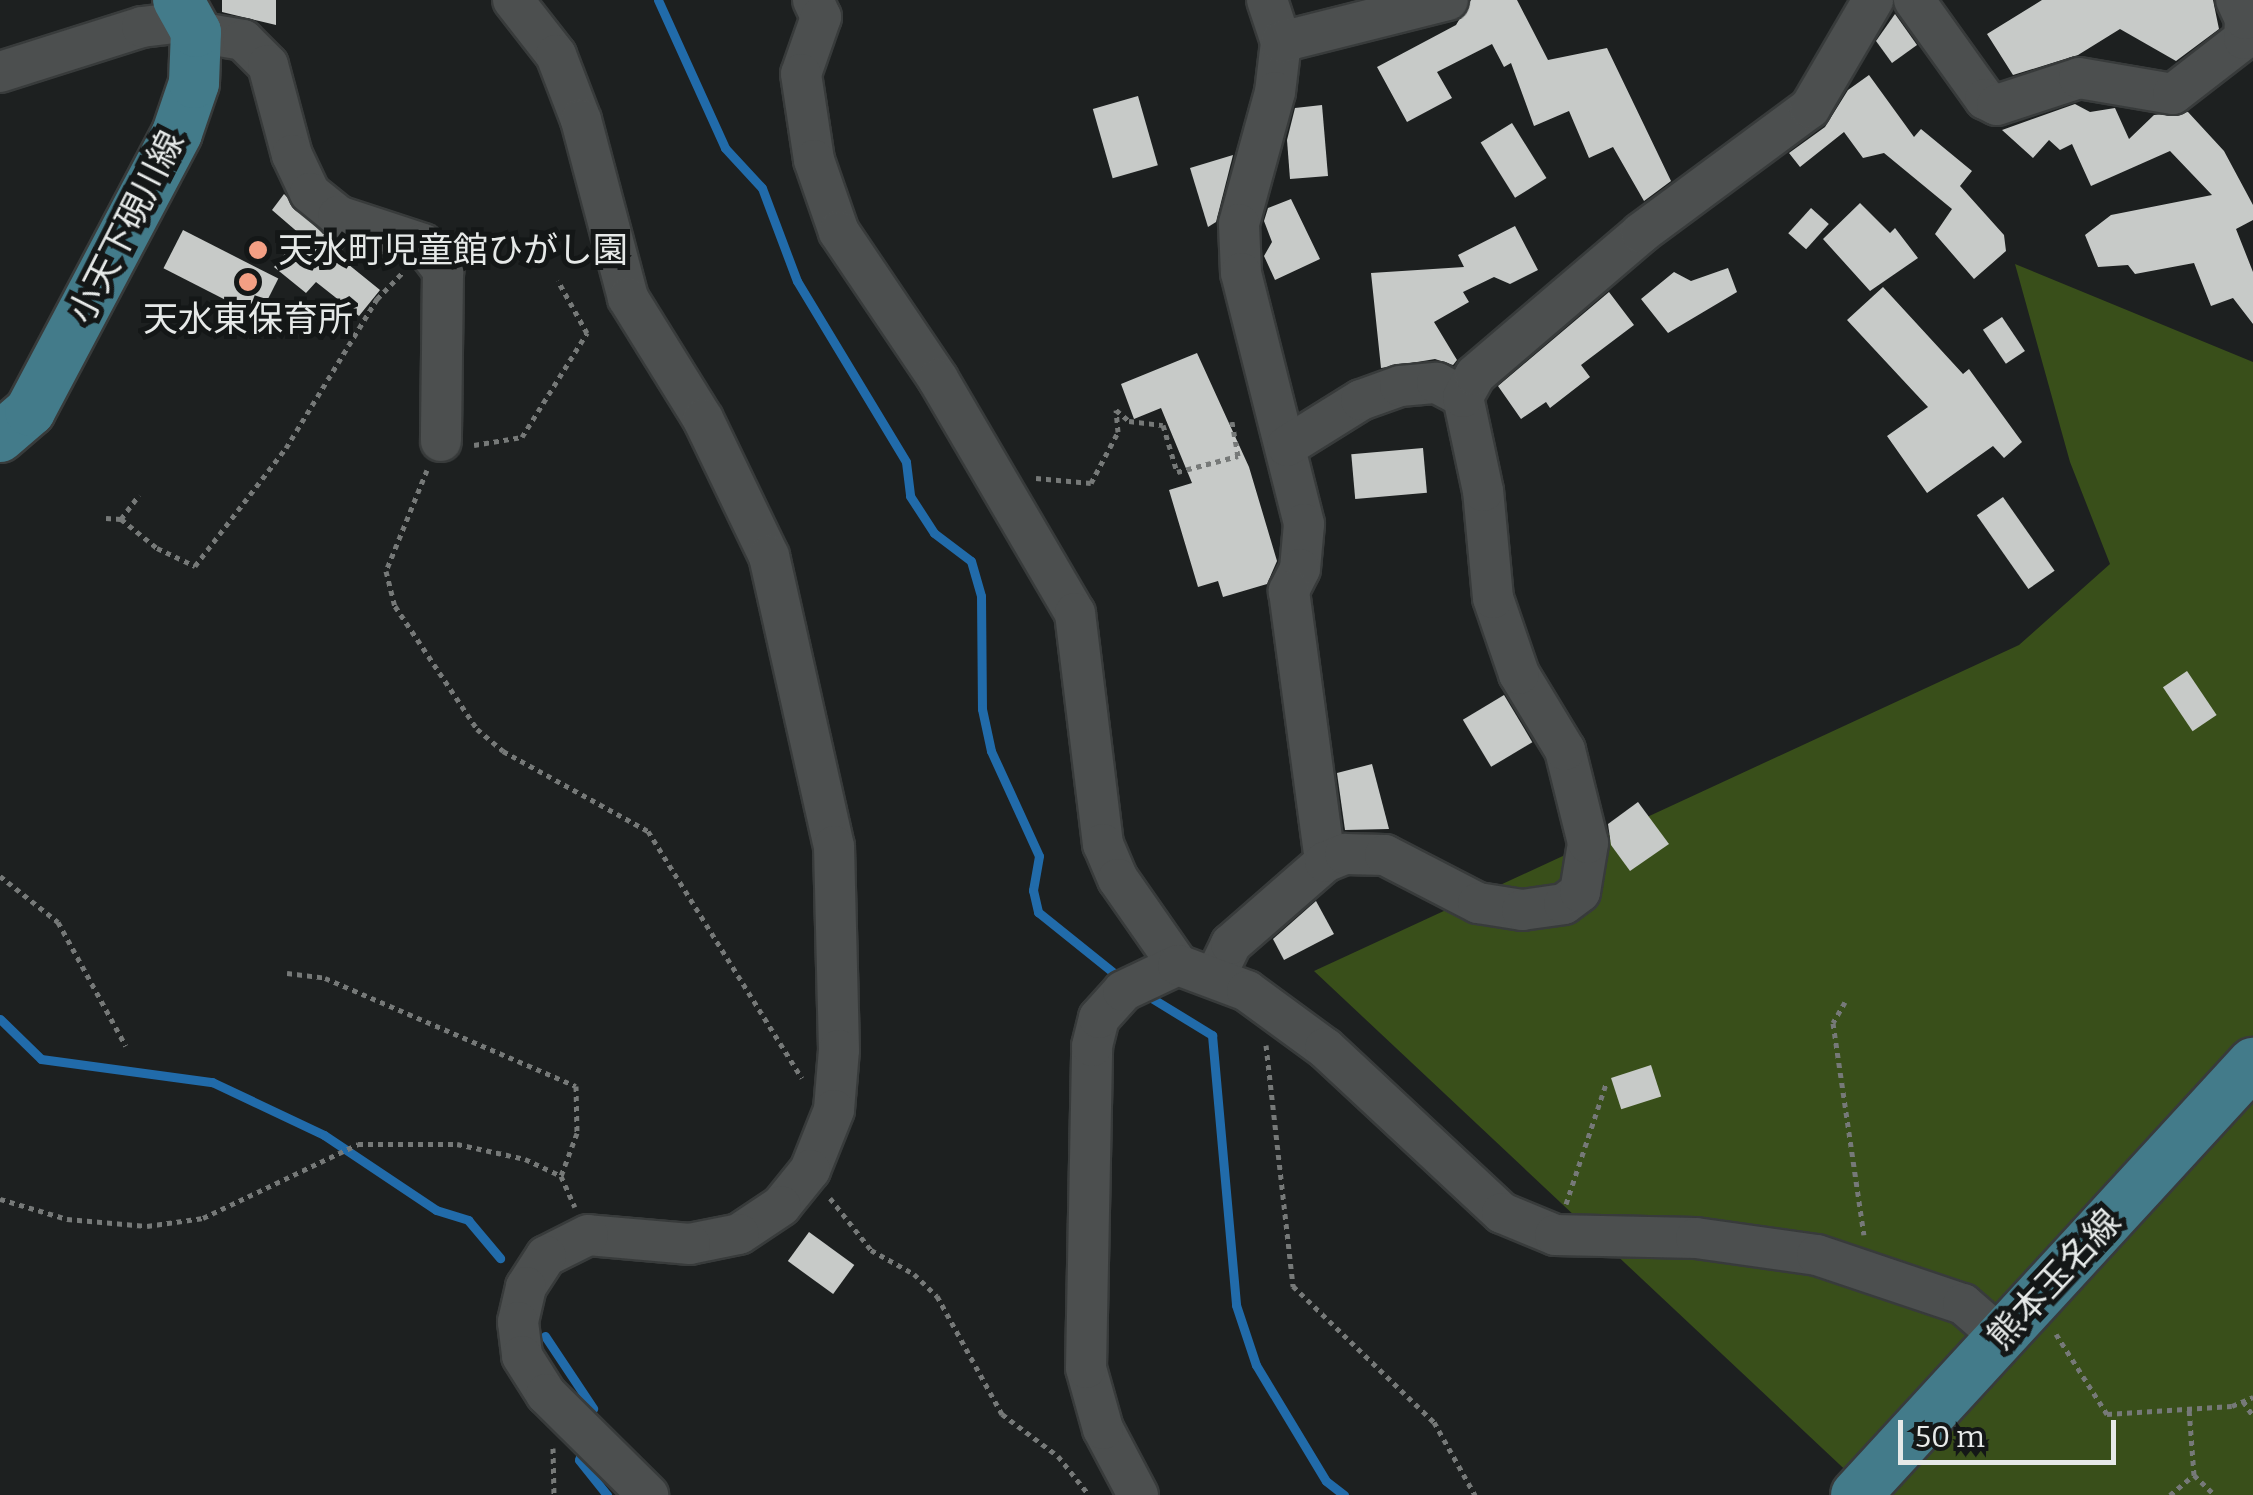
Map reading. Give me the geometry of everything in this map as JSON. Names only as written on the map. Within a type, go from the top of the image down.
[{"type":"main road","name":"小天下硯川線","points":[[0,437],[30,411],[177,133],[194,83],[188,18]]},
{"type":"main road","name":"熊本玉名線","points":[[1856,1495],[2253,1063]]},
{"type":"street","points":[[513,0],[556,55],[581,120],[628,298],[703,420],[769,556],[834,846],[839,1050],[834,1110],[810,1170],[781,1206],[739,1234],[690,1244],[588,1235],[546,1256],[526,1287],[518,1322],[522,1356],[546,1394],[648,1495]]},
{"type":"street","points":[[813,0],[820,17],[801,74],[814,160],[838,232],[1000,484],[1075,614],[1103,844],[1118,879],[1181,981],[1325,1048],[1478,1196],[1555,1235],[1696,1238],[1817,1255],[2016,1320]]},
{"type":"street","points":[[1267,0],[1281,42],[1275,92],[1239,224],[1242,274],[1304,524],[1300,569],[1289,591],[1325,862]]},
{"type":"street","points":[[1281,42],[1448,0]]},
{"type":"street","points":[[1138,1495],[1103,1428],[1086,1368],[1092,1046],[1099,1018],[1181,981],[1231,944],[1325,862],[1373,852],[1478,903],[1522,910],[1564,904],[1580,892],[1588,871],[1588,843],[1565,750],[1519,674],[1493,598],[1483,491],[1463,396],[1475,375],[1640,233],[1810,108],[1873,0]]},
{"type":"street","points":[[1914,0],[1986,99],[1997,104],[2079,78],[2173,94],[2244,39],[2245,19],[2236,0]]},
{"type":"street","points":[[0,72],[142,28],[188,18],[243,40],[268,65],[292,156],[310,193],[338,216],[400,233],[427,250],[443,270],[441,441]]},
{"type":"street","points":[[1287,446],[1361,400],[1400,386],[1436,383],[1463,396]]},
{"type":"path","points":[[106,518],[121,519],[157,548],[195,566],[286,448],[377,299],[427,250]]},
{"type":"path","points":[[558,280],[586,333],[522,437],[472,446],[441,441],[386,570],[394,606],[477,729],[503,751],[648,831],[817,1102],[834,1110]]},
{"type":"path","points":[[1000,484],[1013,476],[1092,483],[1118,432],[1116,410],[1129,420],[1163,425],[1177,472],[1238,456],[1232,422]]},
{"type":"path","points":[[121,519],[139,495]]},
{"type":"path","points":[[0,876],[58,922],[126,1046]]},
{"type":"path","points":[[286,972],[325,978],[576,1086],[577,1133],[562,1176]]},
{"type":"path","points":[[1181,981],[1263,1022],[1294,1286],[1434,1422],[1476,1495]]},
{"type":"path","points":[[1846,1002],[1832,1023],[1869,1272]]},
{"type":"path","points":[[1555,1235],[1606,1084]]},
{"type":"path","points":[[0,1199],[68,1219],[147,1226],[202,1218],[358,1144],[457,1144],[524,1159],[562,1176],[588,1235]]},
{"type":"path","points":[[810,1170],[864,1243],[937,1296],[1002,1414],[1058,1456],[1089,1495]]},
{"type":"path","points":[[2016,1320],[2083,1366],[2108,1414],[2189,1409],[2244,1401],[2253,1396]]},
{"type":"path","points":[[2244,1401],[2253,1416]]},
{"type":"path","points":[[2189,1409],[2194,1475],[2215,1495]]},
{"type":"path","points":[[2170,1495],[2194,1475]]},
{"type":"green space","points":[[2015,264],[2253,362],[2253,1495],[1872,1495],[1314,971],[2019,645],[2110,564],[2070,462]]},
{"type":"building","points":[[222,0],[276,0],[276,25],[222,12]]},
{"type":"building","points":[[1471,0],[1517,0],[1548,60],[1607,48],[1671,181],[1644,201],[1613,147],[1589,158],[1569,111],[1534,126],[1511,63],[1504,67],[1492,44],[1437,72],[1452,98],[1407,122],[1377,67],[1456,25]]},
{"type":"building","points":[[2042,0],[2213,0],[2219,29],[2176,61],[2120,29],[2078,55],[2013,75],[1987,34]]},
{"type":"building","points":[[1895,14],[1917,45],[1892,63],[1876,41]]},
{"type":"building","points":[[1869,75],[1914,137],[1921,129],[1972,171],[1960,186],[2004,235],[2006,251],[1974,279],[1935,234],[1952,209],[1884,153],[1863,158],[1844,132],[1800,167],[1789,153],[1825,127],[1848,90]]},
{"type":"building","points":[[1138,96],[1158,165],[1113,178],[1093,109]]},
{"type":"building","points":[[2075,104],[2090,112],[2115,108],[2129,139],[2154,115],[2188,112],[2224,151],[2253,205],[2253,220],[2236,229],[2253,272],[2253,324],[2233,298],[2211,306],[2194,263],[2135,274],[2128,265],[2098,267],[2085,235],[2111,215],[2212,195],[2170,151],[2091,186],[2072,144],[2060,150],[2049,140],[2033,158],[2002,130]]},
{"type":"building","points":[[1322,105],[1328,176],[1290,179],[1287,140],[1295,108]]},
{"type":"building","points":[[1512,123],[1546,178],[1515,198],[1481,143]]},
{"type":"building","points":[[1233,155],[1216,222],[1208,227],[1190,168]]},
{"type":"building","points":[[284,194],[323,234],[347,244],[338,256],[380,290],[359,316],[316,282],[306,293],[274,267],[301,235],[272,210]]},
{"type":"building","points":[[1291,199],[1320,259],[1275,280],[1264,256],[1272,242],[1264,221],[1268,208]]},
{"type":"building","points":[[1860,203],[1890,233],[1895,228],[1918,258],[1870,291],[1823,239]]},
{"type":"building","points":[[1811,208],[1829,224],[1806,249],[1788,233]]},
{"type":"building","points":[[1515,226],[1538,270],[1510,284],[1494,277],[1463,292],[1469,302],[1434,322],[1457,360],[1453,365],[1435,359],[1381,368],[1371,273],[1464,267],[1458,255]]},
{"type":"building","points":[[183,230],[278,279],[259,317],[163,268]]},
{"type":"building","points":[[1728,268],[1737,292],[1668,333],[1641,299],[1674,272],[1691,281]]},
{"type":"building","points":[[1883,287],[1963,374],[1969,369],[2022,442],[2004,458],[1993,446],[1927,493],[1887,436],[1928,407],[1847,320]]},
{"type":"building","points":[[1609,292],[1634,325],[1581,365],[1590,377],[1550,408],[1546,402],[1521,419],[1498,386]]},
{"type":"building","points":[[2002,317],[2025,351],[2006,364],[1983,330]]},
{"type":"building","points":[[1197,353],[1249,467],[1277,561],[1267,584],[1223,597],[1218,581],[1198,587],[1169,490],[1192,483],[1161,408],[1134,419],[1121,384]]},
{"type":"building","points":[[1423,448],[1427,493],[1355,499],[1351,454]]},
{"type":"building","points":[[2003,497],[2055,571],[2028,589],[1977,515]]},
{"type":"building","points":[[2187,671],[2217,715],[2193,731],[2163,687]]},
{"type":"building","points":[[1504,695],[1532,742],[1491,767],[1463,720]]},
{"type":"building","points":[[1372,764],[1389,829],[1345,830],[1337,773]]},
{"type":"building","points":[[1638,802],[1669,844],[1630,871],[1611,845],[1608,824]]},
{"type":"building","points":[[1316,901],[1334,934],[1284,960],[1273,939]]},
{"type":"building","points":[[1651,1065],[1661,1096],[1621,1109],[1611,1078]]},
{"type":"building","points":[[809,1232],[854,1265],[833,1294],[788,1261]]},
{"type":"waterway","points":[[658,0],[725,148],[762,188],[797,281],[906,462],[910,496],[934,533],[971,561],[981,596],[982,709],[991,751],[1039,856],[1033,890],[1038,912],[1120,978]]},
{"type":"waterway","points":[[1145,994],[1212,1035],[1236,1305],[1256,1365],[1326,1481],[1344,1495]]},
{"type":"waterway","points":[[0,1019],[41,1059],[212,1082],[324,1135],[436,1210],[468,1220],[500,1258]]},
{"type":"waterway","points":[[545,1336],[593,1408]]},
{"type":"waterway","points":[[582,1450],[579,1460],[607,1495]]},
{"type":"place","name":"天水町児童館ひがし園","points":[[258,250]]},
{"type":"place","name":"天水東保育所","points":[[248,282]]}]
